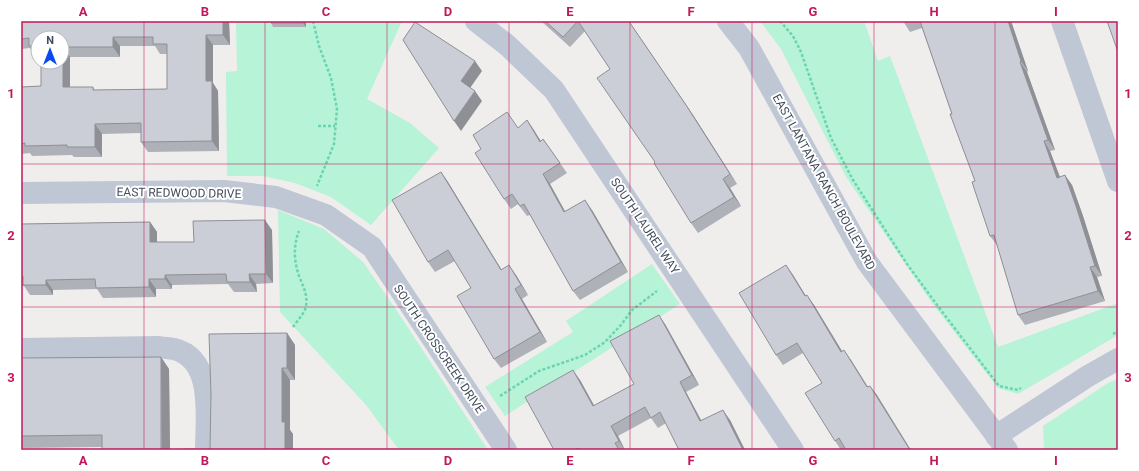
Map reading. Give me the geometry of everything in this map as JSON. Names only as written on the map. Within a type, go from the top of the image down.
[{"type":"street","name":"SOUTH LAUREL WAY","points":[[476,21],[507,45],[554,90],[793,450]]},
{"type":"street","name":"EAST LANTANA RANCH BOULEVARD","points":[[728,21],[749,48],[867,262],[1002,443]]},
{"type":"street","points":[[1062,21],[1116,171]]},
{"type":"street","name":"EAST REDWOOD DRIVE","points":[[21,193],[224,191],[276,197],[326,214],[372,248]]},
{"type":"street","name":"SOUTH CROSSCREEK DRIVE","points":[[372,248],[506,450]]},
{"type":"street","points":[[21,349],[159,347],[175,349],[189,356],[201,371],[206,386],[206,450]]},
{"type":"street","points":[[1002,443],[1088,376],[1118,359]]},
{"type":"path","points":[[293,327],[306,307],[305,292],[294,257],[296,238],[334,144],[337,109],[331,78],[319,46],[313,21]]},
{"type":"path","points":[[780,21],[793,36],[801,52],[823,117],[834,144],[853,180],[907,264],[999,386],[1018,390],[1024,386]]},
{"type":"path","points":[[318,126],[335,126]]},
{"type":"path","points":[[479,408],[539,372],[585,355],[606,342],[632,310],[678,276]]},
{"type":"path","points":[[1112,335],[1118,331]]},
{"type":"green space","points":[[236,21],[402,21],[367,99],[410,123],[439,148],[371,225],[331,197],[295,183],[263,176],[227,176],[226,72],[237,71]]},
{"type":"green space","points":[[760,21],[864,21],[878,61],[890,56],[998,347],[1118,303],[1118,335],[1018,394],[998,388],[932,303],[846,177],[781,49]]},
{"type":"green space","points":[[278,210],[324,229],[363,262],[488,450],[399,450],[366,405],[280,312]]},
{"type":"green space","points":[[652,264],[680,304],[505,416],[485,387],[573,332],[566,321]]},
{"type":"green space","points":[[1118,379],[1118,450],[1044,450],[1043,426],[1108,383]]},
{"type":"building","points":[[21,21],[223,21],[223,35],[206,35],[206,81],[212,81],[212,141],[141,142],[141,123],[95,124],[95,147],[67,147],[67,145],[25,146],[25,143],[21,144],[21,87],[41,86],[41,70],[63,70],[63,87],[93,87],[93,90],[167,89],[167,44],[153,44],[153,37],[113,37],[113,47],[70,47],[70,30],[30,30],[30,46],[29,38],[21,39]]},
{"type":"building","points":[[271,21],[303,21],[303,23],[271,23]]},
{"type":"building","points":[[545,21],[578,21],[563,37]]},
{"type":"building","points":[[578,21],[628,21],[630,23],[686,105],[730,174],[723,179],[734,197],[691,223],[654,163],[655,162],[597,78],[610,69]]},
{"type":"building","points":[[920,21],[1008,21],[1021,61],[1020,62],[1048,140],[1044,141],[1057,178],[1065,175],[1076,206],[1095,266],[1090,267],[1098,291],[1018,315],[994,235],[990,236],[972,182],[975,181],[950,114],[952,114]]},
{"type":"building","points":[[1107,21],[1118,21],[1118,52]]},
{"type":"building","points":[[415,22],[475,61],[461,81],[475,91],[454,121],[403,40]]},
{"type":"building","points":[[507,112],[518,128],[527,120],[540,142],[543,139],[560,163],[543,174],[564,212],[585,200],[621,262],[573,291],[524,204],[520,206],[512,194],[504,199],[475,153],[481,149],[473,135]]},
{"type":"building","points":[[441,172],[501,270],[509,265],[521,285],[515,289],[540,332],[494,359],[457,296],[471,288],[448,250],[428,262],[392,200]]},
{"type":"building","points":[[265,220],[266,274],[249,274],[250,282],[227,282],[226,274],[165,275],[165,279],[149,279],[149,287],[96,288],[95,279],[46,280],[46,285],[23,285],[23,276],[21,277],[21,224],[150,222],[150,242],[194,242],[193,221]]},
{"type":"building","points":[[786,265],[805,296],[807,295],[841,352],[844,350],[867,387],[870,386],[910,450],[846,450],[839,438],[835,441],[805,393],[822,383],[797,343],[776,355],[739,293]]},
{"type":"building","points":[[659,315],[692,375],[680,382],[700,421],[723,410],[743,450],[679,450],[660,412],[651,418],[645,407],[611,426],[619,441],[615,443],[619,450],[580,450],[578,448],[575,450],[554,450],[525,397],[573,370],[593,406],[634,384],[610,341]]},
{"type":"building","points":[[287,333],[287,368],[282,368],[282,422],[285,422],[285,450],[204,450],[210,449],[211,395],[209,334]]},
{"type":"building","points":[[161,357],[161,450],[102,450],[102,435],[21,436],[21,358]]},
{"type":"building","points":[[193,449],[195,450],[161,450]]}]
